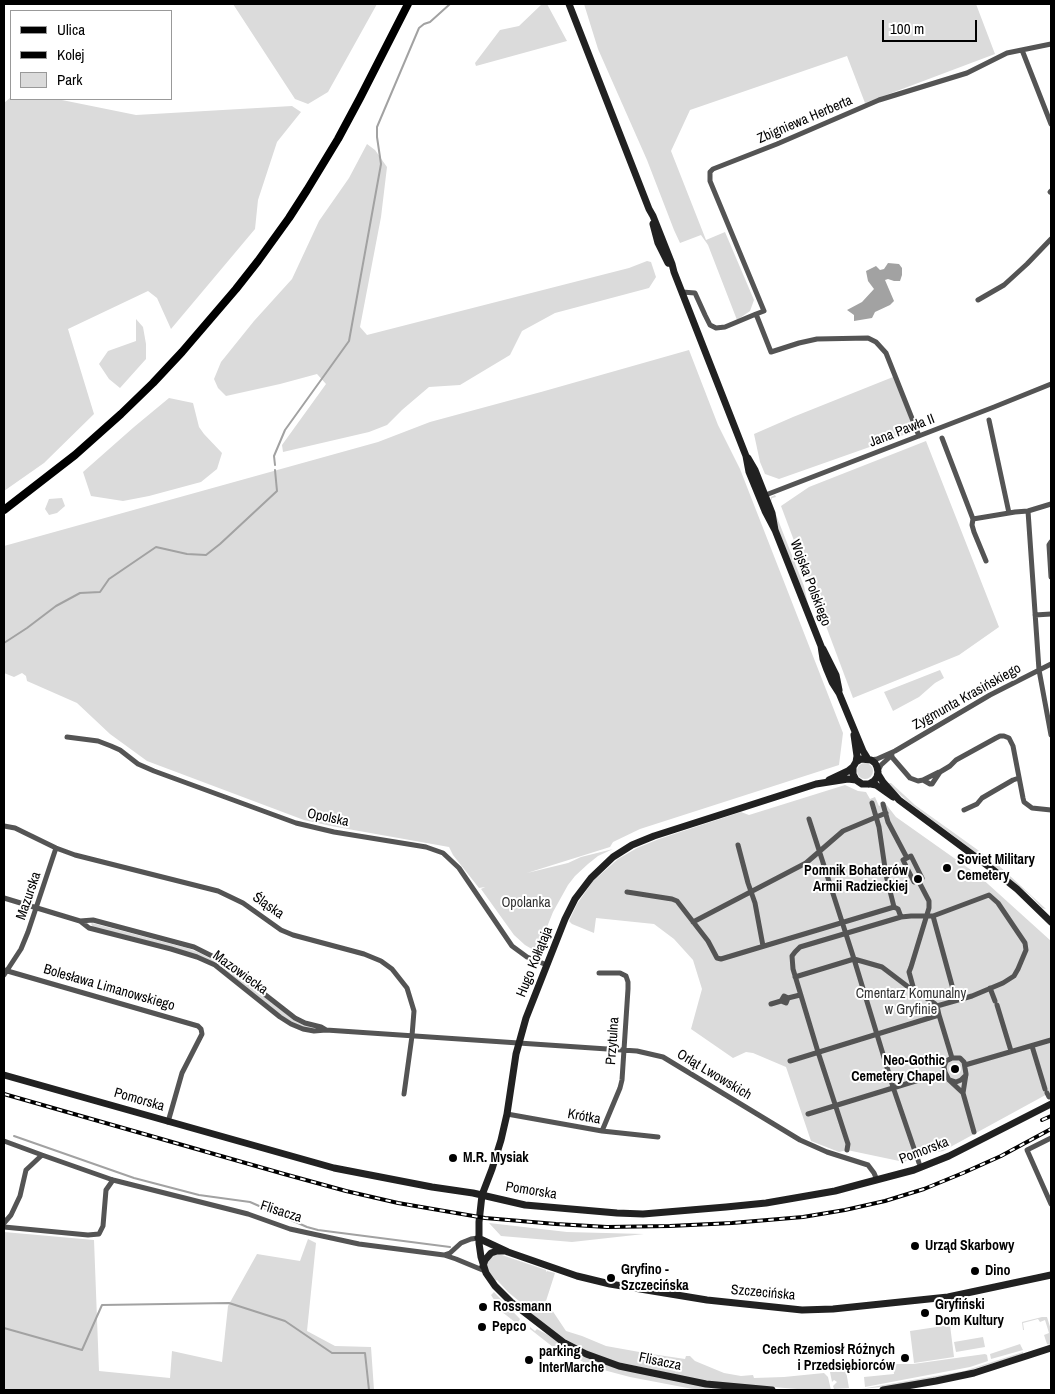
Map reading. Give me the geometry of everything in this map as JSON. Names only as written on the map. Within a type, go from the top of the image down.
[{"type":"main road","points":[[4,510],[68,460],[122,414],[182,352],[236,289],[274,239],[312,182],[360,98],[408,4]]},
{"type":"street","name":"Wojska Polskiego","points":[[569,4],[649,210],[654,216],[737,432],[750,472],[762,496],[768,518],[775,530],[821,646],[834,671],[839,692],[853,729],[864,754],[870,759]]},
{"type":"street","name":"Zbigniewa Herberta","points":[[756,314],[764,311],[710,181],[710,172],[713,169],[879,100],[967,73],[1007,53],[1051,44]]},
{"type":"street","points":[[1022,50],[1051,124]]},
{"type":"street","points":[[978,300],[1004,285],[1051,239]]},
{"type":"street","points":[[682,292],[696,292],[704,315],[710,325],[716,328],[724,327],[756,314],[771,352],[817,339],[868,338],[876,342],[886,353],[919,436]]},
{"type":"street","name":"Jana Pawła II","points":[[762,496],[1051,384]]},
{"type":"street","points":[[989,420],[1009,513]]},
{"type":"street","points":[[942,438],[973,519],[974,532],[986,561]]},
{"type":"street","points":[[973,519],[1028,511],[1051,504]]},
{"type":"street","points":[[1028,511],[1039,670],[1051,735]]},
{"type":"street","points":[[1051,542],[1049,545],[1051,577]]},
{"type":"street","points":[[1035,615],[1051,614]]},
{"type":"street","name":"Zygmunta Krasińskiego","points":[[870,759],[877,759],[895,751],[990,695],[1051,664]]},
{"type":"street","name":"Wojska Polskiego","points":[[853,729],[857,756],[854,765]]},
{"type":"street","points":[[891,756],[910,778],[918,781],[924,780],[932,784],[940,772],[956,760],[1000,736],[1004,736],[1012,741],[1022,798],[1028,806],[1039,810],[1051,810]]},
{"type":"street","name":"Opolska","points":[[67,737],[98,741],[120,750],[138,764],[154,771],[296,823],[334,832],[426,847],[443,853],[458,868],[512,946],[527,957],[548,965]]},
{"type":"street","name":"Zygmunta Krasińskiego","points":[[878,772],[881,765],[895,751]]},
{"type":"street","points":[[899,800],[883,782],[876,764],[870,759],[861,759],[854,765],[853,774],[856,780],[862,784],[876,785],[899,800],[992,868],[1050,917]]},
{"type":"street","name":"Hugo Kołłątaja","points":[[478,1238],[482,1195],[496,1157],[507,1114],[518,1043],[565,919],[575,899],[591,878],[612,858],[632,845],[654,836],[826,782],[848,771],[854,765]]},
{"type":"street","points":[[869,784],[875,780],[878,772]]},
{"type":"street","points":[[964,810],[977,804],[988,794],[1019,778]]},
{"type":"street","name":"Hugo Kołłątaja","points":[[826,782],[856,780]]},
{"type":"street","points":[[872,803],[879,827],[886,875],[894,907],[898,909],[901,917]]},
{"type":"street","points":[[883,804],[888,822],[907,858]]},
{"type":"street","points":[[693,922],[806,863],[843,832],[886,813]]},
{"type":"street","points":[[809,820],[918,1163]]},
{"type":"street","name":"Śląska","points":[[4,826],[15,828],[56,848],[84,857],[218,891],[243,903],[288,933],[364,954],[381,961],[401,979],[411,997],[414,1011],[404,1094]]},
{"type":"street","points":[[738,845],[755,902],[763,946]]},
{"type":"street","name":"Mazurska","points":[[5,972],[21,949],[28,932],[56,848]]},
{"type":"street","points":[[911,856],[922,878],[914,882],[903,860],[907,858],[911,856]]},
{"type":"street","points":[[914,990],[909,972],[929,908],[929,902],[918,880]]},
{"type":"street","points":[[627,892],[677,901],[720,960],[894,907]]},
{"type":"street","points":[[847,1150],[848,1144],[800,995],[792,956],[800,948],[901,917],[933,916],[989,895],[998,903],[1025,944],[1026,950],[1014,976],[1003,983],[972,996],[937,1006]]},
{"type":"street","name":"Mazowiecka","points":[[4,898],[80,921],[92,920],[194,947],[222,961],[295,1018],[326,1030]]},
{"type":"street","points":[[933,916],[956,1000]]},
{"type":"street","name":"Mazowiecka","points":[[80,921],[89,928],[197,957],[215,966],[291,1024],[314,1031],[326,1030],[518,1043]]},
{"type":"street","points":[[795,977],[854,959],[882,967],[937,1006],[952,1058]]},
{"type":"street","name":"Bolesława Limanowskiego","points":[[5,972],[198,1026],[202,1034],[182,1073],[168,1122]]},
{"type":"street","name":"Przytulna","points":[[599,973],[620,974],[626,976],[628,982],[623,1072],[620,1088],[602,1131]]},
{"type":"street","points":[[990,988],[1011,1051]]},
{"type":"street","points":[[782,990],[785,1001]]},
{"type":"street","points":[[771,1004],[800,995]]},
{"type":"street","points":[[790,1061],[939,1015]]},
{"type":"street","points":[[965,1065],[1051,1040]]},
{"type":"street","name":"Orląt Lwowskich","points":[[518,1043],[637,1050],[663,1057],[800,1140],[827,1152],[868,1165],[874,1173],[876,1180]]},
{"type":"street","points":[[1032,1046],[1048,1096]]},
{"type":"street","points":[[963,1094],[949,1080],[945,1072],[946,1061],[952,1058],[960,1058],[965,1065],[966,1074],[963,1094],[974,1132]]},
{"type":"street","points":[[808,1114],[945,1072]]},
{"type":"street","points":[[949,1080],[956,1082],[966,1074]]},
{"type":"street","name":"Pomorska","points":[[4,1075],[328,1166],[525,1205],[617,1214],[726,1208],[766,1203],[835,1191],[914,1170],[957,1152],[1048,1096]]},
{"type":"street","name":"Krótka","points":[[507,1114],[602,1131],[658,1137]]},
{"type":"street","points":[[1051,1138],[1027,1150],[1051,1204]]},
{"type":"street","name":"Flisacza","points":[[4,1141],[113,1180],[247,1214],[290,1229],[360,1244],[444,1255],[484,1269]]},
{"type":"street","points":[[4,1223],[11,1215],[20,1196],[26,1170],[42,1155]]},
{"type":"street","points":[[4,1227],[99,1234],[103,1226],[106,1190],[113,1180]]},
{"type":"street","points":[[444,1255],[450,1253],[464,1242],[478,1238]]},
{"type":"street","name":"Flisacza","points":[[478,1238],[484,1269],[495,1286],[542,1326],[569,1345],[596,1358],[626,1368],[706,1384],[772,1390]]},
{"type":"street","name":"Szczecińska","points":[[478,1238],[508,1252],[584,1278],[612,1285],[717,1302],[805,1310],[948,1297],[1051,1275]]},
{"type":"street","points":[[484,1269],[486,1257],[493,1252],[498,1250],[508,1252]]},
{"type":"street","points":[[883,1390],[924,1384],[974,1373],[1051,1348]]},
{"type":"green space","points":[[233,4],[377,4],[328,92],[308,104],[295,99]]},
{"type":"green space","points":[[542,4],[547,4],[567,41],[476,66],[475,63],[500,30],[519,26]]},
{"type":"green space","points":[[584,4],[976,4],[995,54],[865,103],[847,56],[690,110],[671,151],[706,240],[725,232],[754,300],[750,311],[737,320],[708,245],[701,235],[680,243],[647,160],[598,49]]},
{"type":"green space","points":[[10,98],[10,100],[62,100],[136,115],[292,106],[301,112],[277,142],[258,200],[255,229],[171,329],[157,298],[148,291],[68,329],[94,414],[44,463],[4,491],[4,103]]},
{"type":"green space","points":[[367,144],[375,150],[387,167],[381,217],[360,327],[367,335],[629,268],[647,261],[651,262],[656,277],[649,288],[555,313],[522,331],[510,355],[460,385],[429,387],[387,425],[369,432],[283,452],[282,445],[326,384],[317,374],[226,396],[218,388],[214,379],[221,362],[254,321],[292,279],[319,221],[349,178]]},
{"type":"green space","points":[[136,319],[143,327],[146,359],[120,388],[109,379],[99,364],[108,351],[136,341]]},
{"type":"green space","name":"Opolanka","points":[[689,350],[718,425],[740,469],[843,733],[839,765],[640,829],[613,842],[610,847],[527,873],[613,849],[598,856],[588,864],[568,885],[553,912],[537,952],[525,945],[514,935],[481,889],[485,887],[479,888],[449,847],[304,820],[147,761],[110,734],[77,703],[27,681],[26,676],[22,673],[14,677],[4,673],[4,546],[378,442],[430,422]]},
{"type":"green space","points":[[893,377],[915,431],[779,479],[765,474],[760,462],[754,434]]},
{"type":"green space","points":[[169,398],[193,403],[199,427],[222,453],[217,469],[201,482],[149,496],[123,501],[91,496],[83,472]]},
{"type":"green space","points":[[926,441],[999,627],[959,655],[853,698],[781,506],[809,487]]},
{"type":"green space","points":[[775,495],[776,497],[772,498],[771,502],[804,586],[808,604],[778,529],[770,502],[771,497]]},
{"type":"green space","points":[[62,498],[65,506],[57,513],[49,515],[45,509],[49,499]]},
{"type":"green space","points":[[940,670],[944,678],[919,697],[893,711],[884,692]]},
{"type":"green space","points":[[865,763],[871,765],[873,771],[871,777],[865,779],[859,777],[857,771],[859,765]]},
{"type":"green space","points":[[887,783],[891,783],[915,805],[996,863],[1046,909],[1042,908],[1031,896],[998,869],[908,802]]},
{"type":"green space","name":"Cmentarz Komunalny w Gryfinie","points":[[845,785],[858,791],[866,792],[870,799],[875,797],[879,806],[885,803],[896,817],[978,875],[1051,941],[1051,1092],[943,1151],[916,1156],[904,1162],[847,1150],[839,1152],[811,1141],[786,1067],[753,1053],[746,1052],[733,1058],[691,1029],[702,989],[693,960],[674,939],[654,924],[596,918],[594,933],[569,921],[577,904],[593,881],[618,859],[637,848],[741,812],[749,815]]},
{"type":"green space","points":[[92,923],[200,953],[228,968],[290,1017],[316,1028],[315,1030],[302,1027],[281,1016],[217,965],[93,927]]},
{"type":"green space","points":[[489,1223],[567,1232],[644,1234],[572,1242],[501,1236]]},
{"type":"green space","points":[[4,1232],[94,1240],[99,1371],[170,1378],[172,1351],[222,1362],[228,1306],[257,1254],[300,1261],[308,1239],[316,1243],[307,1331],[335,1346],[371,1347],[374,1390],[4,1390]]},
{"type":"green space","points":[[496,1253],[546,1270],[546,1272],[555,1273],[546,1301],[566,1331],[606,1346],[685,1359],[686,1356],[690,1356],[695,1361],[724,1373],[741,1376],[753,1375],[754,1378],[784,1377],[824,1373],[828,1377],[831,1390],[710,1382],[613,1361],[594,1355],[565,1339],[524,1308],[525,1306],[497,1280],[495,1281],[489,1274],[487,1263]]},
{"type":"green space","points":[[494,1292],[520,1319],[518,1323],[525,1330],[497,1308],[498,1306],[491,1295]]},
{"type":"green space","points":[[1047,1317],[1051,1330],[1051,1345],[1047,1344],[1044,1335],[1049,1333],[1045,1320],[1040,1322],[1038,1319],[1023,1323],[1023,1330],[1022,1322]]},
{"type":"green space","points":[[950,1325],[954,1357],[914,1363],[910,1331]]},
{"type":"green space","points":[[530,1327],[535,1331],[537,1329],[548,1335],[566,1348],[568,1354],[553,1347],[530,1329]]},
{"type":"green space","points":[[983,1337],[985,1347],[956,1352],[954,1342]]},
{"type":"green space","points":[[1020,1344],[1023,1350],[991,1359],[990,1354]]},
{"type":"green space","points":[[1023,1352],[1023,1354],[964,1372],[892,1386],[861,1389],[964,1371]]},
{"type":"green space","points":[[985,1354],[988,1361],[970,1367],[865,1387],[864,1377],[894,1374],[893,1364],[913,1364]]},
{"type":"green space","points":[[578,1355],[633,1372],[740,1390],[698,1390],[630,1377],[596,1368],[573,1357]]},
{"type":"green space","points":[[846,1371],[849,1388],[834,1389],[833,1386],[837,1382],[834,1380],[832,1382],[830,1372]]},
{"type":"shaded area","points":[[888,263],[899,264],[902,268],[900,281],[885,280],[894,301],[875,312],[872,318],[854,321],[854,315],[847,310],[862,302],[874,289],[868,281],[866,271],[876,266],[880,270],[884,269]]},
{"type":"waterway","points":[[275,465],[274,456],[285,430],[349,341],[381,164],[377,127],[419,28],[430,22],[450,4]]},
{"type":"waterway","points":[[4,643],[56,606],[80,593],[100,592],[109,579],[156,547],[187,554],[206,555],[277,491],[275,470]]},
{"type":"waterway","points":[[14,1136],[134,1178],[199,1195],[250,1202],[318,1230],[450,1247]]},
{"type":"waterway","points":[[4,1328],[82,1350],[102,1305],[229,1303],[285,1321],[332,1353],[365,1353],[369,1390]]},
{"type":"railway","points":[[4,1094],[284,1174],[398,1203],[485,1218],[607,1227],[732,1223],[803,1217],[845,1210],[885,1201],[924,1189],[1001,1156],[1051,1129]]},
{"type":"railway","points":[[1042,1120],[1051,1116]]},
{"type":"place","name":"Soviet Military Cemetery","points":[[947,868]]},
{"type":"place","name":"Pomnik Bohaterów Armii Radzieckiej","points":[[918,879]]},
{"type":"place","name":"Neo-Gothic Cemetery Chapel","points":[[955,1069]]},
{"type":"place","name":"M.R. Mysiak","points":[[453,1158]]},
{"type":"place","name":"Urząd Skarbowy","points":[[915,1246]]},
{"type":"place","name":"Dino","points":[[975,1271]]},
{"type":"place","name":"Gryfino - Szczecińska","points":[[611,1278]]},
{"type":"place","name":"Rossmann","points":[[483,1307]]},
{"type":"place","name":"Gryfiński Dom Kultury","points":[[925,1313]]},
{"type":"place","name":"Pepco","points":[[482,1327]]},
{"type":"place","name":"Cech Rzemiosł Różnych i Przedsiębiorców","points":[[905,1358]]},
{"type":"place","name":"parking InterMarche","points":[[529,1360]]}]
